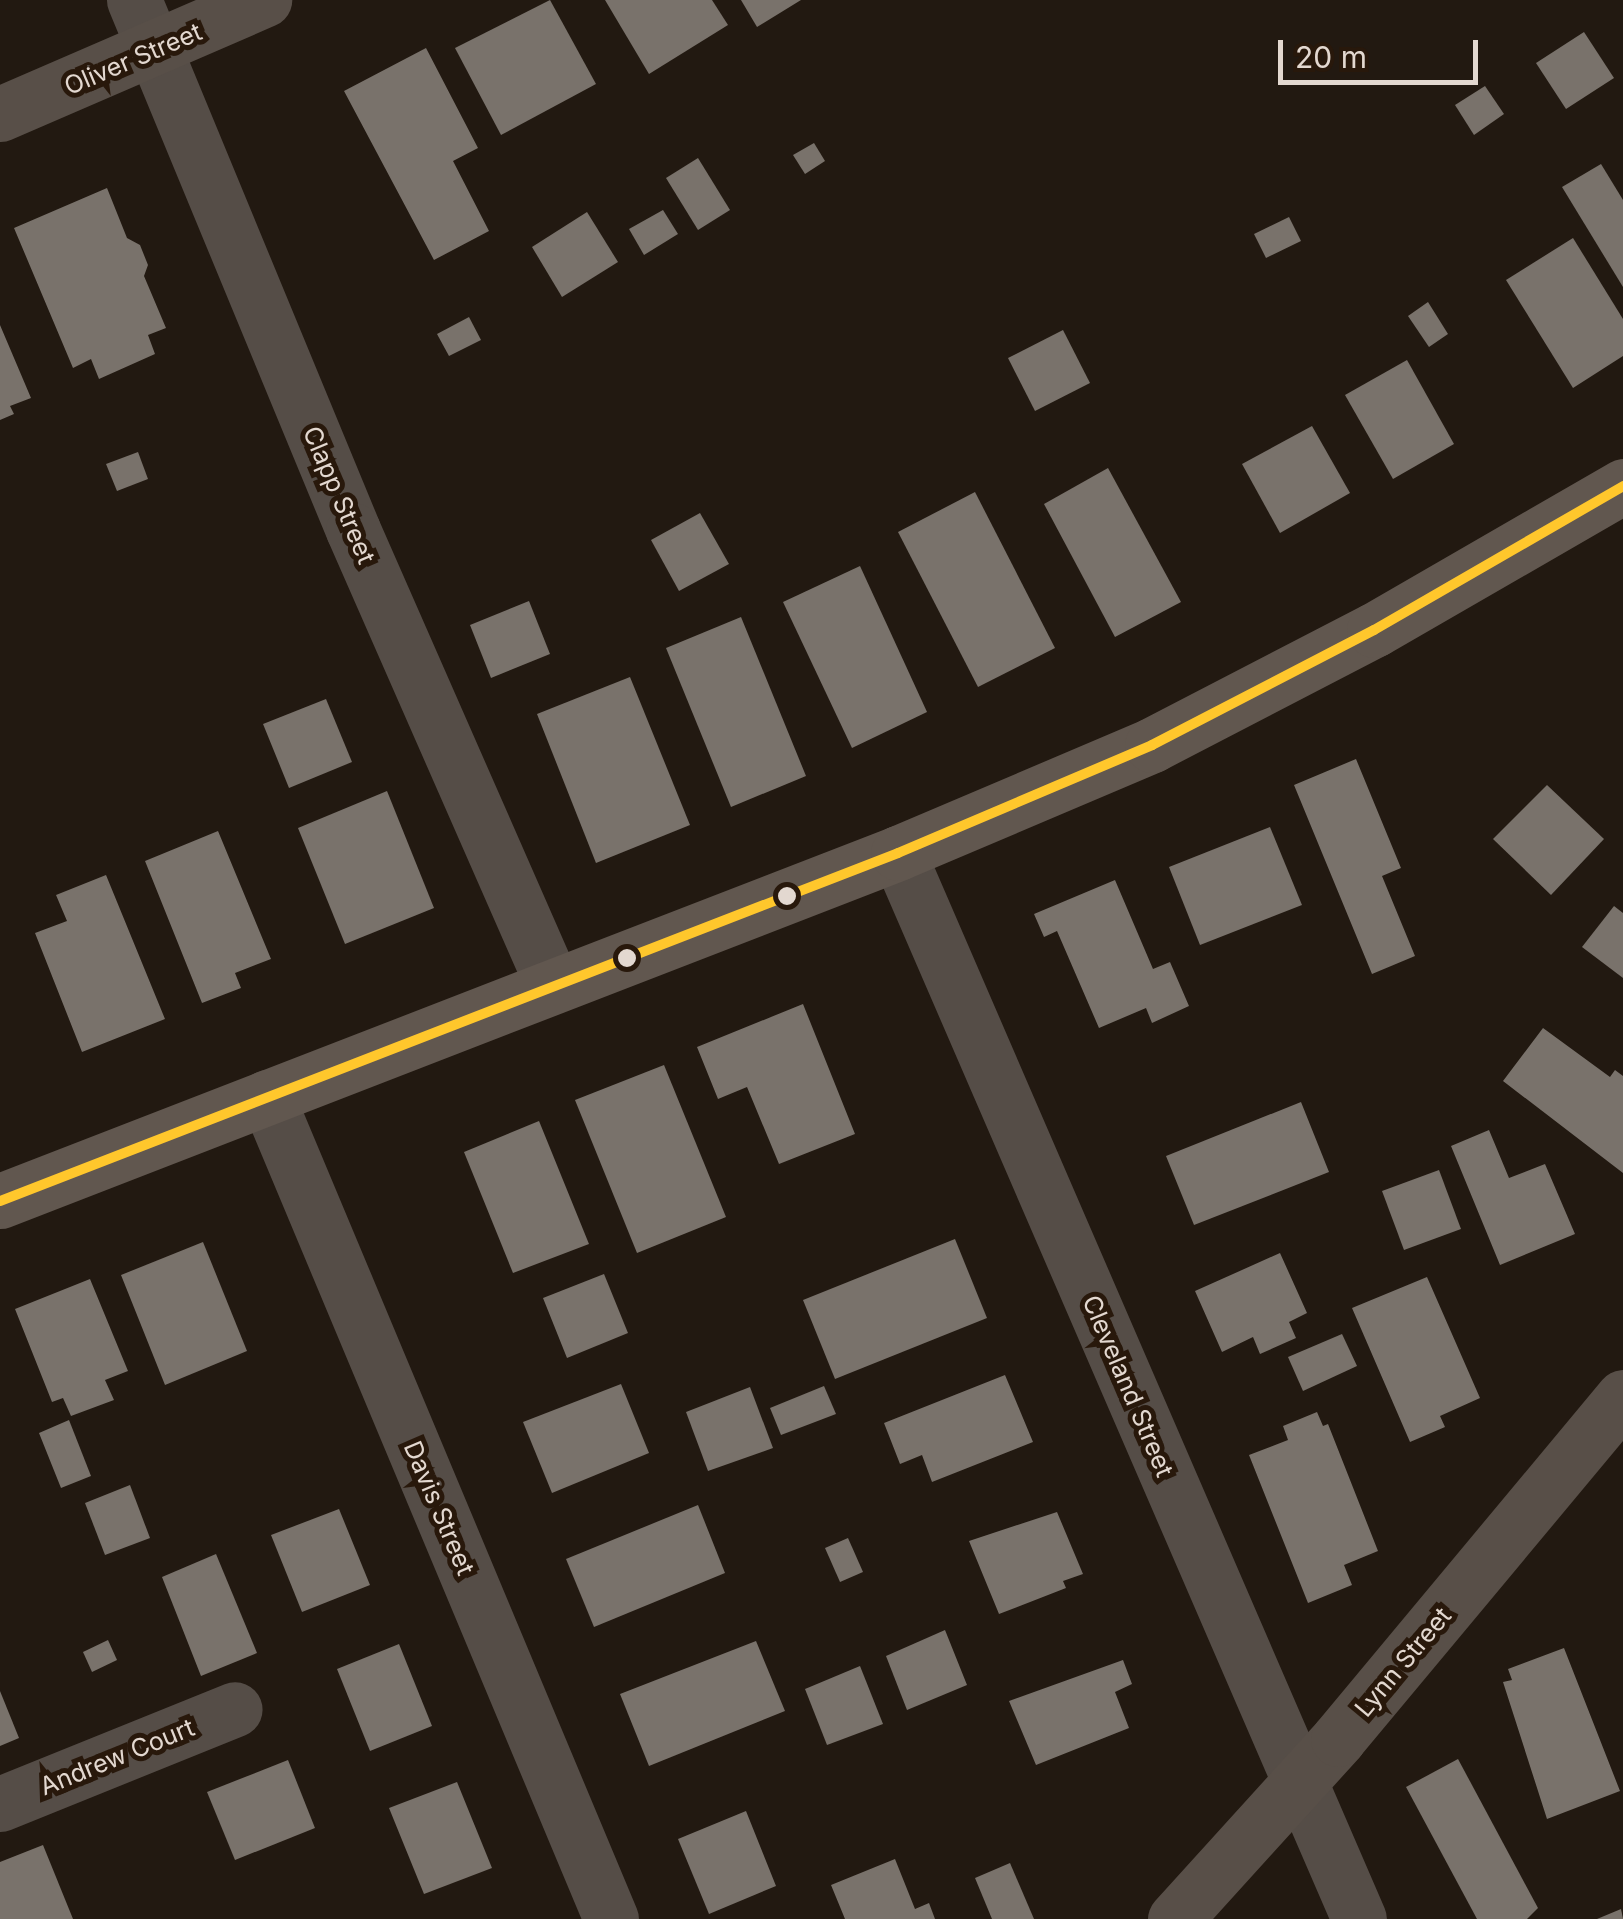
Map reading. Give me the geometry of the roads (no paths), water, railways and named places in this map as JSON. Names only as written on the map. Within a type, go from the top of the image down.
[{"type":"main road","name":"Oliver Street","points":[[0,114],[154,51],[264,0]]},
{"type":"main road","points":[[0,1201],[898,852],[1222,712],[1623,486]]},
{"type":"main road","name":"Lynn Street","points":[[1175,1919],[1299,1784],[1623,1397]]},
{"type":"street","name":"Clapp Street","points":[[134,0],[553,986]]},
{"type":"street","name":"Cleveland Street","points":[[898,852],[1359,1919]]},
{"type":"street","name":"Davis Street","points":[[267,1097],[611,1919]]},
{"type":"street","name":"Andrew Court","points":[[0,1804],[235,1709]]}]
